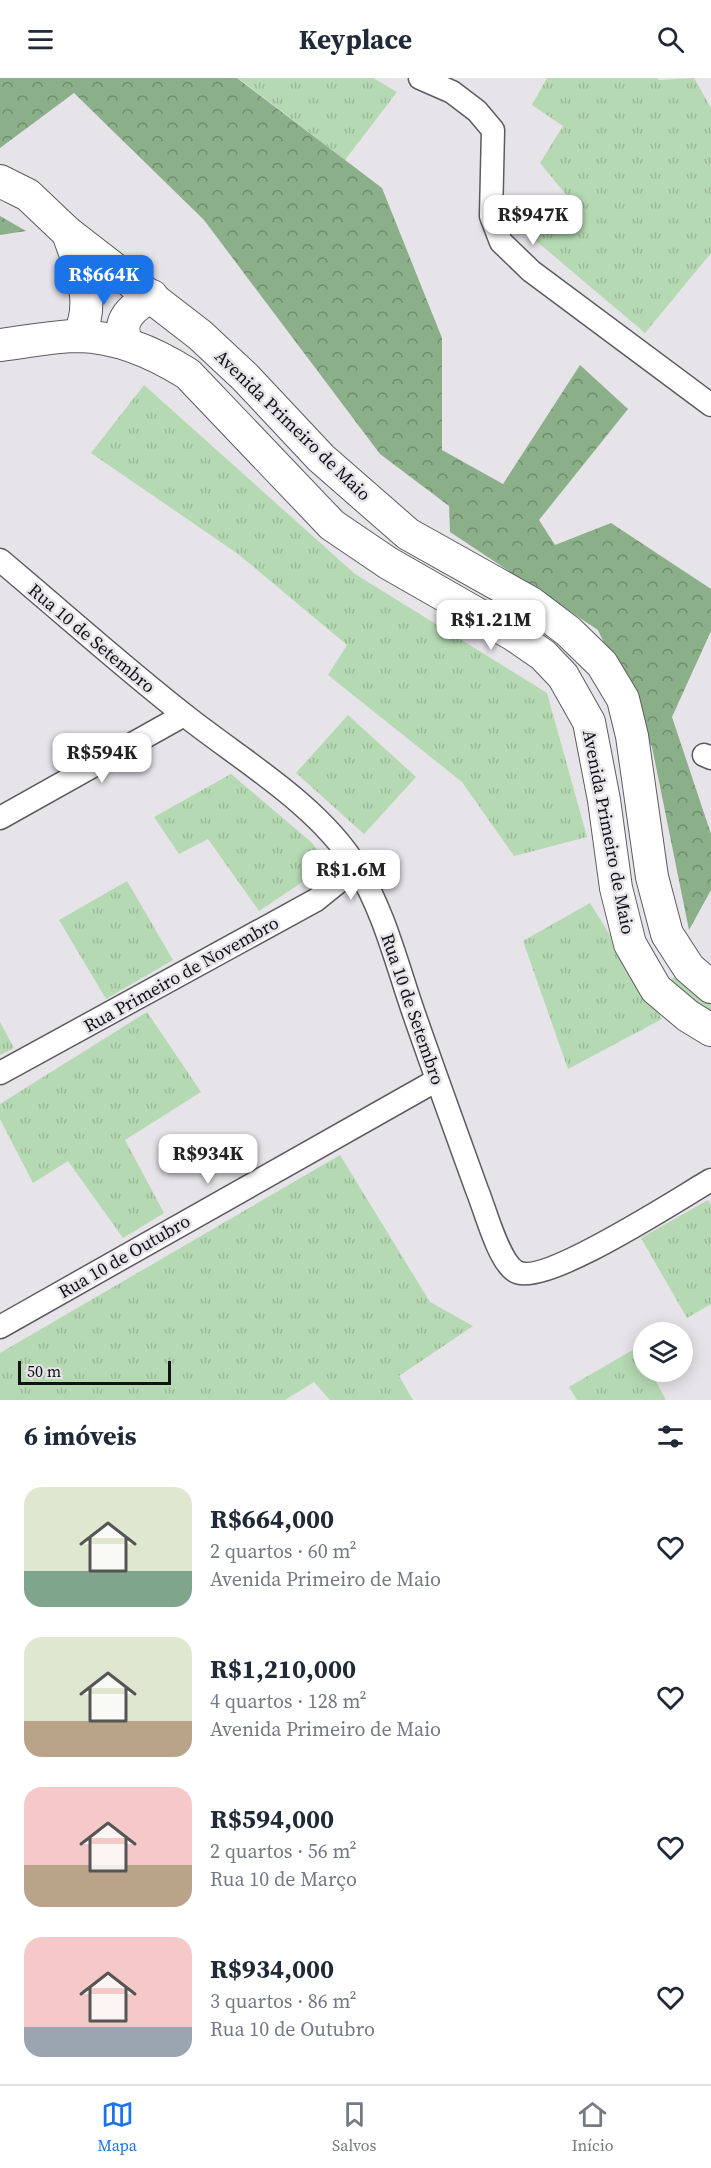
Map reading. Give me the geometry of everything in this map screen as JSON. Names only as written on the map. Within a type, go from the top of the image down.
[{"type":"main road","name":"Avenida Primeiro de Maio","points":[[0,181],[28,195],[68,233],[200,335],[245,377],[321,458],[408,534],[531,603],[568,631],[602,664],[623,699],[632,736],[652,877],[667,934],[689,968],[711,987]]},
{"type":"main road","points":[[68,233],[87,286],[86,320],[79,336]]},
{"type":"main road","points":[[127,343],[123,337],[123,321],[134,305],[152,296]]},
{"type":"main road","name":"Avenida Primeiro de Maio","points":[[0,345],[79,336],[127,343],[166,360],[188,374],[332,525],[388,563],[514,634],[543,655],[563,676],[589,722],[604,800],[616,888],[630,944],[656,989],[688,1016],[711,1030]]},
{"type":"street","points":[[420,78],[452,92],[477,111],[493,130],[491,216],[501,242],[531,271],[711,405]]},
{"type":"street","name":"Rua 10 de Setembro","points":[[0,560],[184,715],[305,808],[338,841],[357,867],[384,923],[437,1080],[508,1264],[514,1271],[532,1275],[567,1263],[711,1180]]},
{"type":"street","points":[[0,818],[184,715]]},
{"type":"street","name":"Rua Primeiro de Novembro","points":[[0,1073],[316,900],[357,867]]},
{"type":"street","name":"Rua 10 de Outubro","points":[[0,1327],[437,1080]]},
{"type":"green space","points":[[0,78],[237,78],[382,188],[442,338],[442,450],[503,484],[580,365],[628,409],[539,520],[555,545],[611,523],[711,589],[711,631],[672,717],[711,834],[711,890],[689,930],[652,747],[598,630],[450,532],[449,506],[380,454],[204,220],[74,93],[0,148]]},
{"type":"green space","points":[[238,78],[373,78],[397,92],[345,160]]},
{"type":"green space","points":[[547,78],[657,78],[659,80],[694,78],[711,108],[711,253],[645,333],[535,240],[568,197],[540,163],[563,126],[532,105]]},
{"type":"green space","points":[[0,216],[26,231],[0,235]]},
{"type":"green space","points":[[144,385],[355,574],[547,693],[587,837],[514,856],[462,782],[328,675],[347,645],[238,554],[91,453]]},
{"type":"green space","points":[[348,715],[416,777],[364,834],[296,773]]},
{"type":"green space","points":[[231,774],[311,842],[329,864],[259,911],[208,839],[179,854],[154,817]]},
{"type":"green space","points":[[127,881],[173,960],[106,999],[59,920]]},
{"type":"green space","points":[[590,903],[662,1019],[568,1069],[523,941]]},
{"type":"green space","points":[[674,977],[711,1000],[711,1025],[665,987]]},
{"type":"green space","points":[[147,1012],[201,1092],[125,1140],[164,1213],[123,1238],[68,1161],[33,1183],[0,1119],[0,1104]]},
{"type":"green space","points":[[0,1022],[14,1048],[0,1055]]},
{"type":"green space","points":[[340,1155],[430,1302],[473,1326],[399,1376],[413,1400],[330,1400],[314,1382],[285,1400],[0,1400],[0,1353]]},
{"type":"green space","points":[[708,1200],[711,1205],[711,1304],[687,1318],[641,1238]]},
{"type":"green space","points":[[633,1350],[633,1382],[656,1382],[666,1400],[577,1400],[569,1387]]}]
